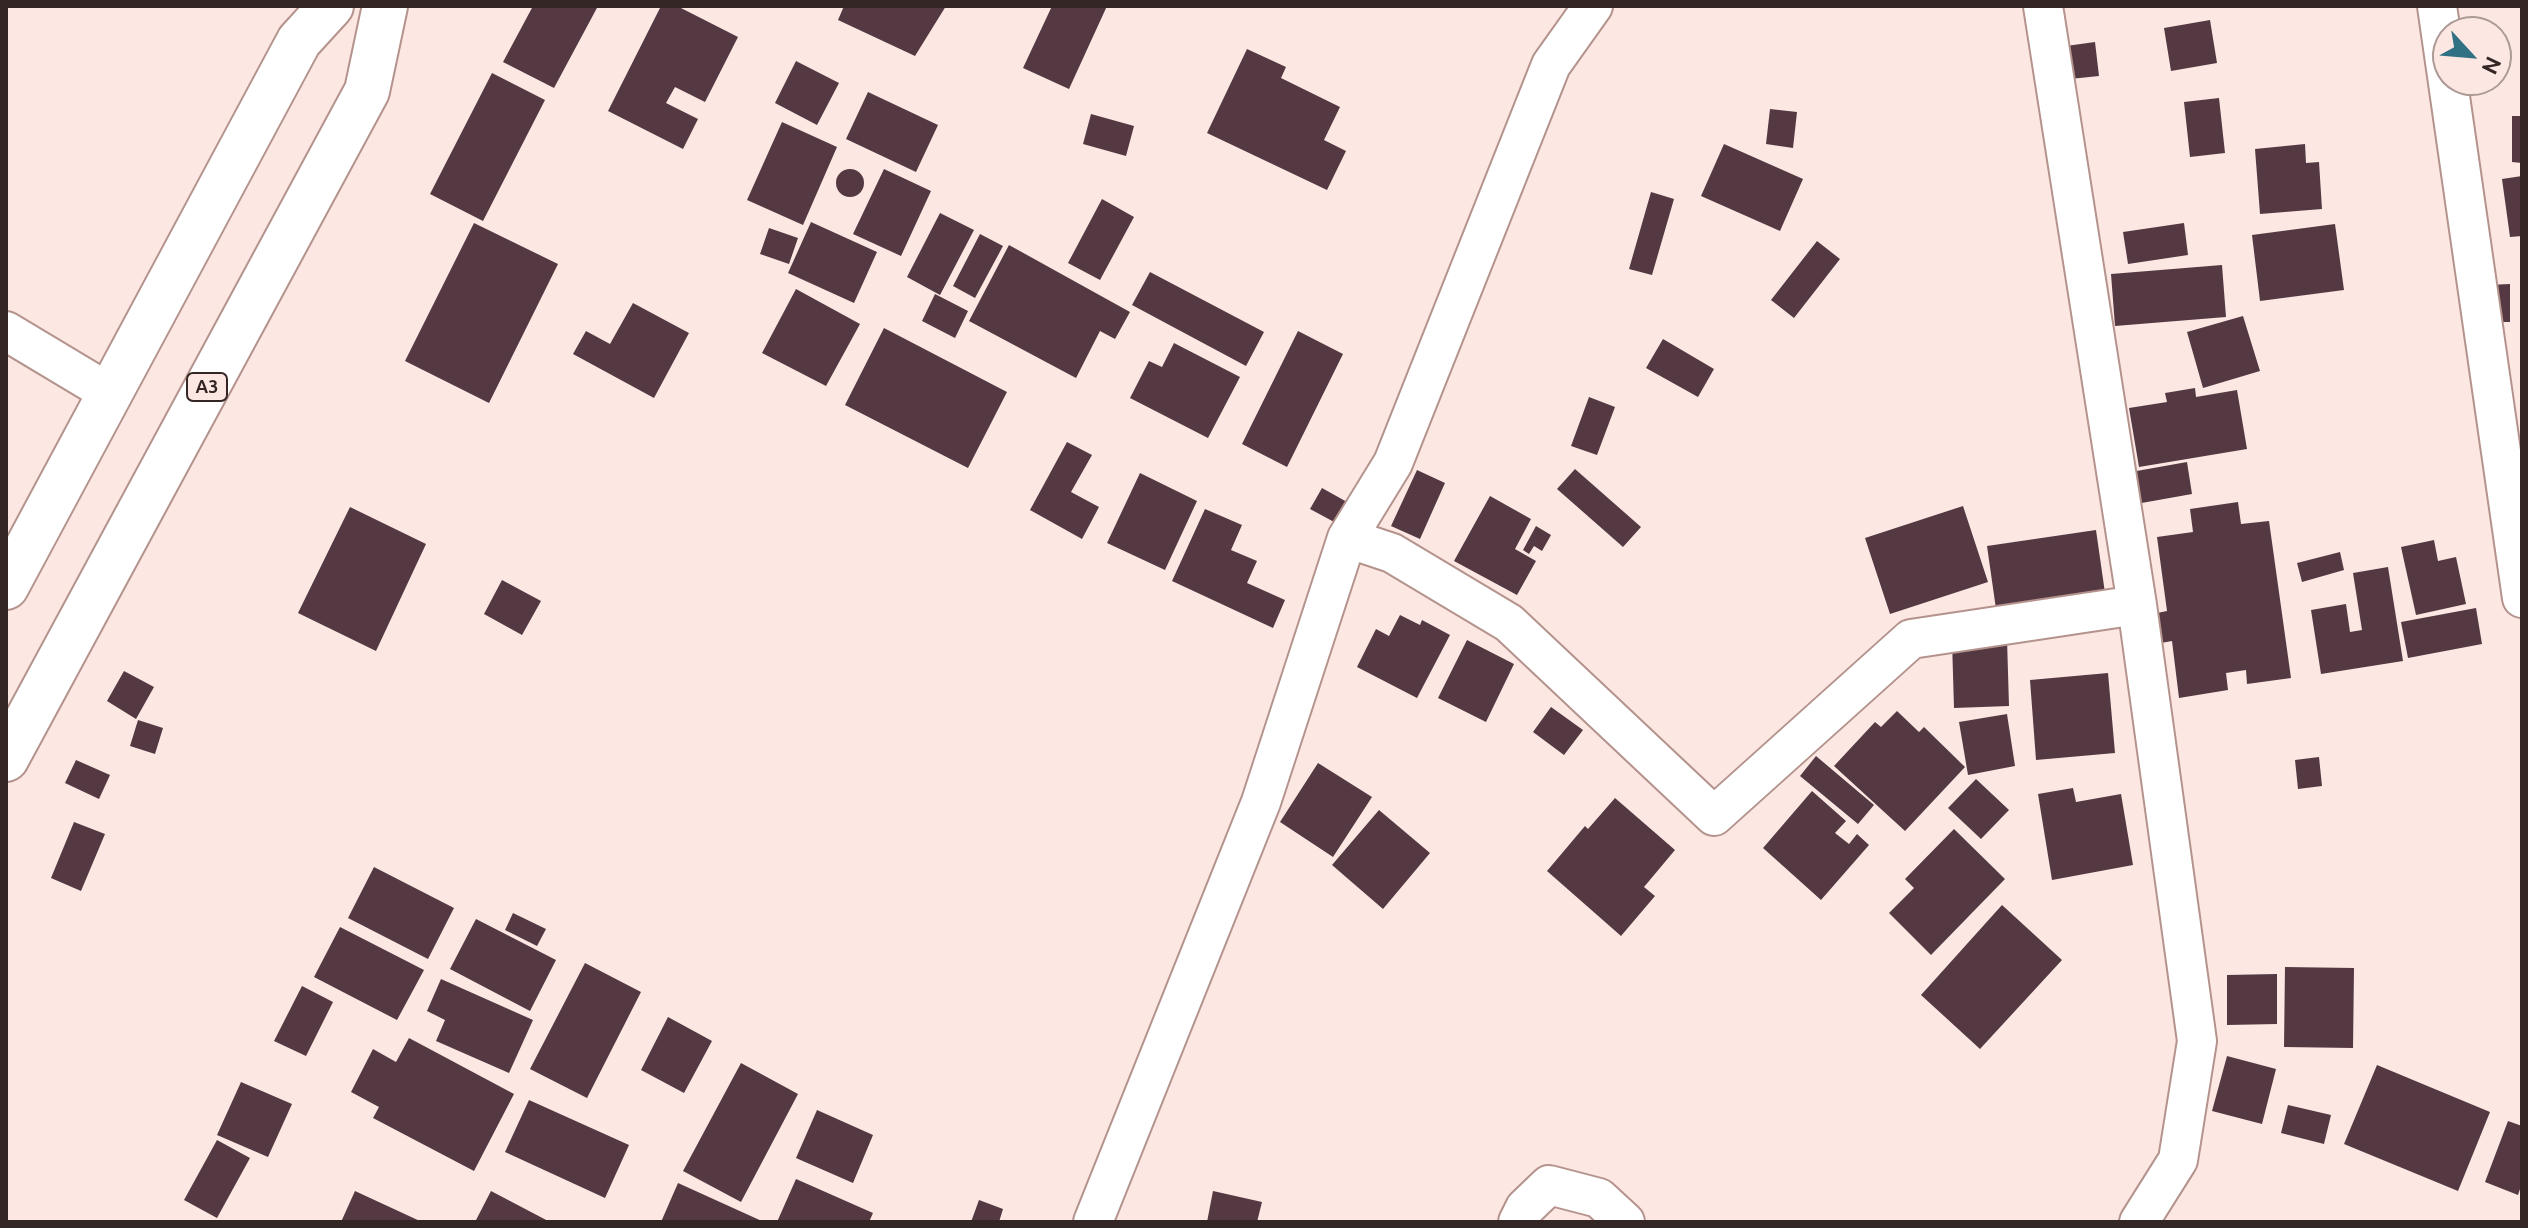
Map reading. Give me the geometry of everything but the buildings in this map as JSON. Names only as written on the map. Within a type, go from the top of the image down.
[{"type":"highway","points":[[6,587],[299,41],[331,6]]},
{"type":"highway","name":"A3","points":[[6,759],[367,91],[385,6]]},
{"type":"street","points":[[1093,1222],[1261,802],[1347,538],[1393,463],[1551,65],[1593,6]]},
{"type":"street","points":[[2043,6],[2137,605],[2197,1041],[2178,1160],[2139,1222]]},
{"type":"street","points":[[2437,6],[2522,598]]},
{"type":"street","points":[[6,331],[111,394]]},
{"type":"street","points":[[1347,538],[1392,553],[1509,623],[1714,816],[1911,639],[2137,605]]},
{"type":"street","points":[[1518,1222],[1525,1208],[1549,1185],[1599,1198],[1625,1222]]}]
